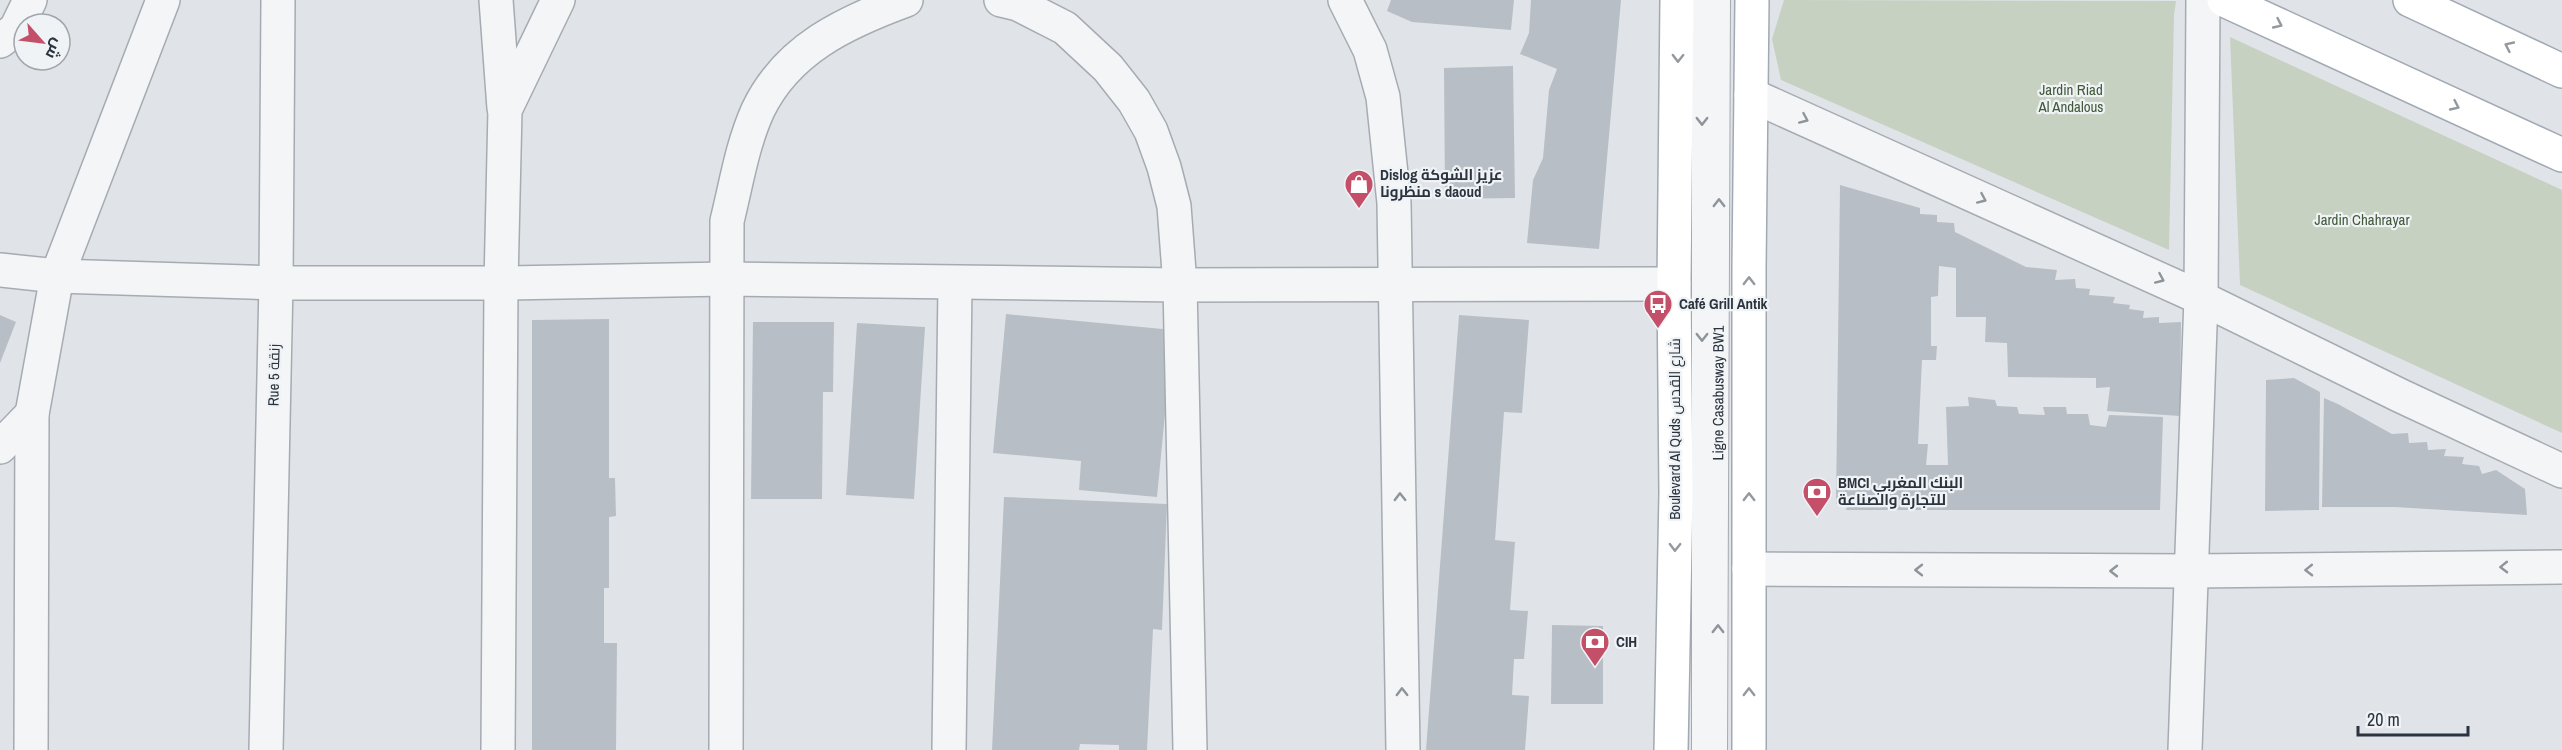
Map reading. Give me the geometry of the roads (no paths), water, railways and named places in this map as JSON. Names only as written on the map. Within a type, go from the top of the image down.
[{"type":"main road","name":"Boulevard Al Quds شارع القدس","points":[[1671,750],[1676,493],[1674,284],[1677,0]]},
{"type":"main road","points":[[1749,750],[1752,0]]},
{"type":"main road","points":[[1753,33],[1767,0]]},
{"type":"main road","points":[[2224,0],[2562,155]]},
{"type":"main road","points":[[2410,0],[2562,71]]},
{"type":"street","points":[[0,41],[16,29],[30,0]]},
{"type":"street","points":[[31,750],[32,414],[57,276],[163,0]]},
{"type":"street","name":"Rue 5 زنقة","points":[[266,750],[276,283],[278,0]]},
{"type":"street","points":[[496,0],[504,110],[498,750]]},
{"type":"street","points":[[504,110],[558,0]]},
{"type":"street","points":[[726,750],[727,221],[759,110],[779,77],[806,51],[837,28],[864,15],[906,0]]},
{"type":"street","points":[[1001,0],[1018,4],[1065,28],[1108,68],[1134,102],[1151,131],[1164,167],[1174,206],[1180,285],[1190,750]]},
{"type":"street","points":[[1346,0],[1370,50],[1383,97],[1394,203],[1403,750]]},
{"type":"street","points":[[2185,750],[2201,298],[2203,0]]},
{"type":"street","points":[[1751,95],[2201,298],[2401,396],[2562,471]]},
{"type":"street","points":[[0,270],[57,276],[276,283],[501,284],[726,279],[955,284],[1674,284]]},
{"type":"street","points":[[949,750],[955,284]]},
{"type":"street","points":[[0,447],[32,414]]},
{"type":"street","points":[[1749,569],[2192,571],[2562,567]]},
{"type":"lane","name":"Ligne Casabusway BW1","points":[[1702,0],[1702,750]]},
{"type":"lane","name":"Ligne Casabusway BW1","points":[[1717,750],[1720,0]]},
{"type":"place","name":"Dislog عزيز الشوكة منظرونا s daoud","points":[[1359,210]]},
{"type":"place","name":"Café Grill Antik","points":[[1658,330]]},
{"type":"place","name":"BMCI البنك المغربي للتجارة والصناعة","points":[[1817,518]]},
{"type":"place","name":"CIH","points":[[1595,668]]},
{"type":"park label","name":"Jardin Riad Al Andalous","points":[[2071,98]]},
{"type":"park label","name":"Jardin Chahrayar","points":[[2362,220]]}]
